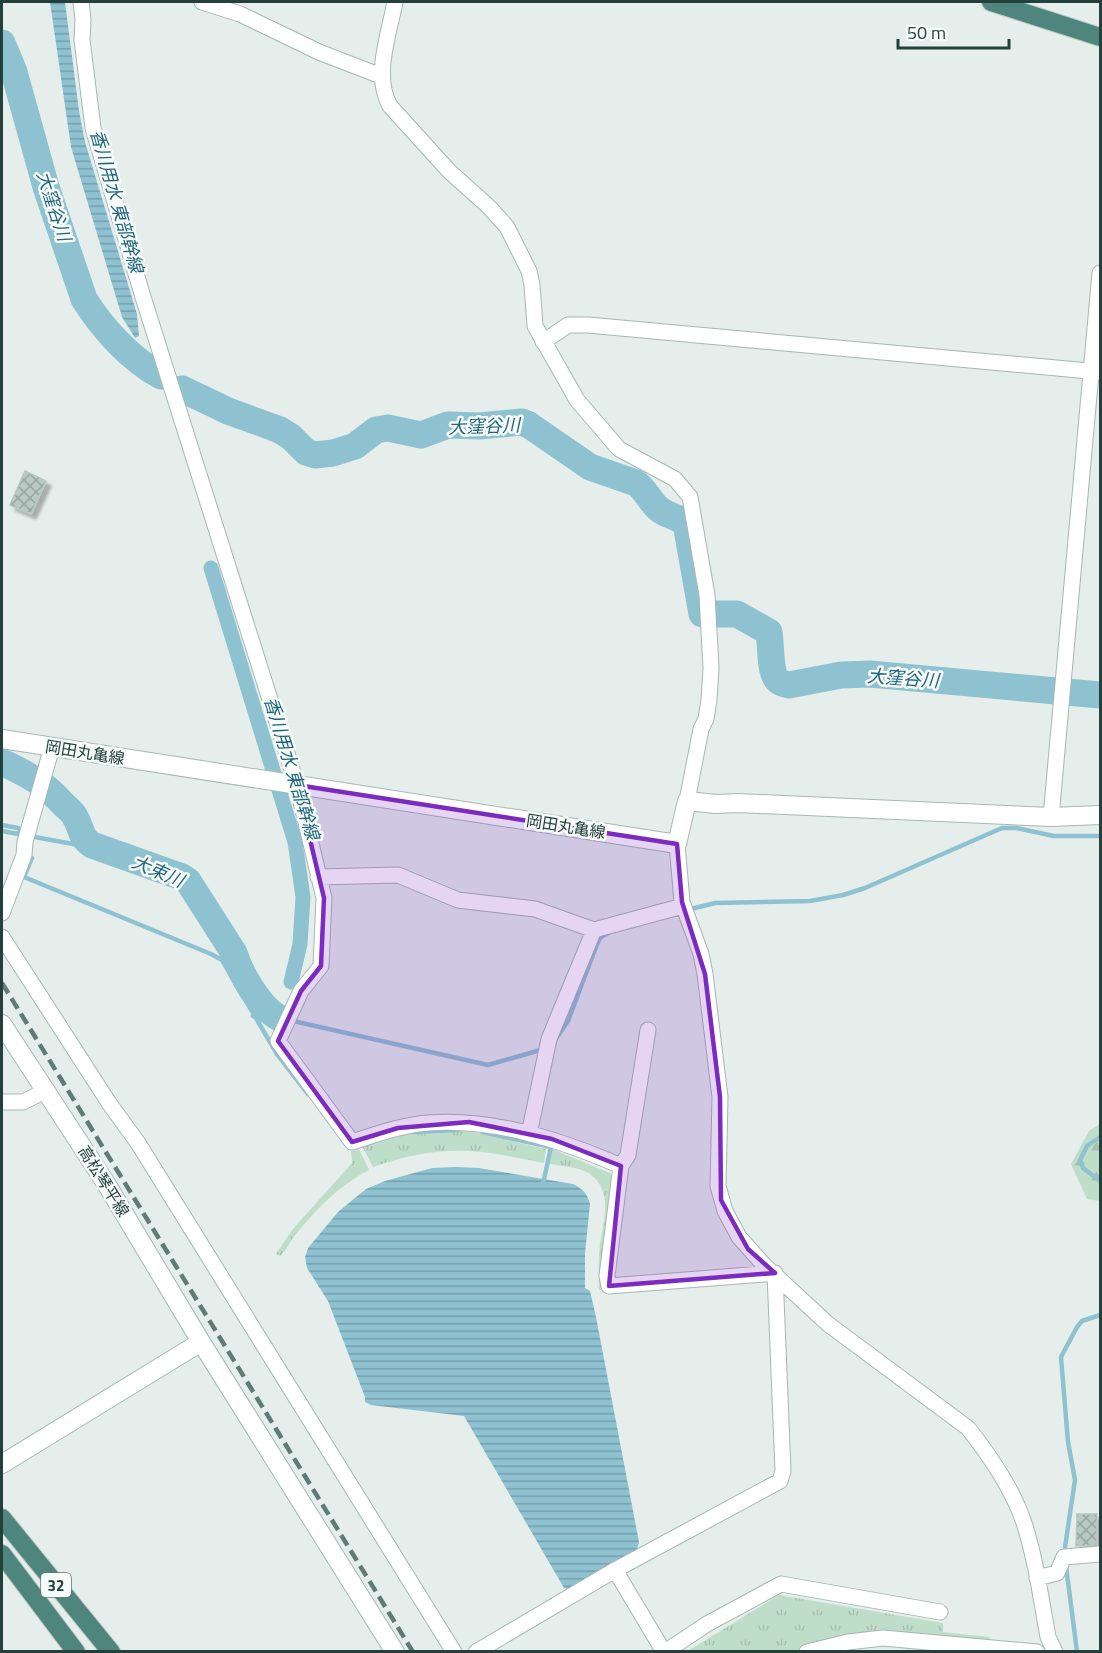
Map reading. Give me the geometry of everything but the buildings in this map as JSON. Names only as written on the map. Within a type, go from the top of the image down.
[{"type":"highway","points":[[991,2],[1101,37]]},
{"type":"highway","name":"32","points":[[2,1518],[111,1652]]},
{"type":"highway","name":"32","points":[[2,1554],[76,1652]]},
{"type":"main road","name":"岡田丸亀線","points":[[2,739],[677,844]]},
{"type":"main road","points":[[677,844],[687,801],[1051,817],[1101,815]]},
{"type":"main road","name":"高松琴平線","points":[[2,1024],[107,1185],[201,1342],[395,1652]]},
{"type":"main road","points":[[2,1464],[201,1342]]},
{"type":"street","points":[[81,2],[82,40],[93,128],[220,544],[324,898],[321,966],[301,991],[278,1041],[352,1142],[398,1128],[428,1123],[469,1122],[552,1139],[621,1166]]},
{"type":"street","points":[[202,2],[240,14],[319,52],[381,76]]},
{"type":"street","points":[[395,2],[381,76],[383,95],[390,106],[449,171],[489,207],[507,227],[529,271],[535,326],[577,400],[619,450],[675,479],[690,497],[707,596],[711,668],[706,719],[701,729],[687,801]]},
{"type":"street","points":[[1051,817],[1062,692],[1095,417],[1101,273]]},
{"type":"street","points":[[543,342],[568,325],[588,326],[1096,371]]},
{"type":"street","points":[[2,913],[24,855],[27,836],[52,747]]},
{"type":"street","points":[[677,844],[685,910],[701,954],[705,974],[720,1097],[718,1186],[725,1211],[743,1243],[828,1324],[968,1428],[983,1447],[1013,1497],[1024,1524],[1048,1637],[1055,1652]]},
{"type":"street","points":[[318,877],[398,875],[458,900],[535,909],[594,930],[685,910]]},
{"type":"street","points":[[529,1134],[548,1045],[594,930]]},
{"type":"street","points":[[2,937],[109,1103],[138,1143],[454,1652]]},
{"type":"street","points":[[648,1030],[628,1155],[621,1166],[607,1276],[609,1286],[775,1273]]},
{"type":"street","points":[[2,1101],[23,1102],[47,1090]]},
{"type":"street","points":[[476,1652],[615,1570],[780,1481],[783,1471],[775,1273]]},
{"type":"street","points":[[1037,1578],[1057,1573],[1064,1557],[1101,1554]]},
{"type":"street","points":[[615,1570],[664,1652],[707,1624],[781,1584],[940,1612]]},
{"type":"street","points":[[807,1652],[848,1642],[884,1638],[1037,1652]]},
{"type":"highlighted area","points":[[297,785],[677,844],[682,902],[705,974],[720,1097],[721,1200],[748,1249],[775,1273],[609,1286],[621,1166],[552,1139],[469,1122],[398,1128],[352,1142],[278,1041],[301,991],[321,966],[324,898]]},
{"type":"green space","points":[[1100,1124],[1100,1201],[1087,1199],[1071,1164],[1089,1131]]},
{"type":"green space","points":[[469,1131],[546,1149],[544,1163],[488,1153],[444,1151],[420,1154],[373,1167],[362,1146],[408,1134]]},
{"type":"green space","points":[[359,1149],[369,1170],[348,1183],[321,1206],[304,1224],[282,1254],[280,1256],[276,1254],[292,1230],[352,1163],[351,1151]]},
{"type":"green space","points":[[552,1149],[610,1173],[615,1179],[601,1290],[599,1290],[599,1255],[605,1216],[602,1189],[597,1181],[586,1172],[550,1164]]},
{"type":"green space","points":[[779,1595],[943,1623],[943,1632],[990,1637],[988,1643],[829,1641],[798,1651],[686,1652]]},
{"type":"water","points":[[50,2],[65,2],[85,142],[137,314],[139,336],[135,338],[122,317],[71,147]]},
{"type":"water","points":[[432,1168],[479,1168],[573,1184],[584,1192],[590,1204],[585,1253],[585,1288],[590,1291],[596,1317],[639,1542],[637,1550],[569,1589],[564,1588],[464,1416],[371,1405],[365,1402],[328,1301],[307,1268],[305,1257],[308,1248],[338,1212],[366,1189],[385,1181]]},
{"type":"waterway","name":"大窪谷川","points":[[2,43],[14,72],[46,187],[84,299],[99,321],[118,342],[138,361],[161,376]]},
{"type":"waterway","name":"大窪谷川","points":[[182,389],[228,411],[280,430],[306,452],[315,455],[333,453],[355,446],[376,430],[388,428],[421,435],[448,425],[479,426],[522,422],[529,425],[590,467],[636,483],[659,509],[686,524],[702,614]]},
{"type":"waterway","name":"香川用水 東部幹線","points":[[211,568],[295,842],[303,897],[300,944],[291,982]]},
{"type":"waterway","name":"大窪谷川","points":[[716,614],[737,614],[769,632],[774,674],[779,681],[787,685],[841,675],[870,674],[1100,695]]},
{"type":"waterway","name":"大束川","points":[[2,762],[34,779],[55,796],[73,813],[83,835],[92,845],[188,881],[234,953],[252,990],[266,1007],[280,1018]]},
{"type":"waterway","points":[[2,825],[18,828],[22,834]]},
{"type":"waterway","points":[[687,910],[715,903],[810,901],[843,895],[865,888],[1002,828],[1016,828],[1054,836],[1100,836]]},
{"type":"waterway","points":[[2,831],[84,846],[183,883],[198,902],[238,965]]},
{"type":"waterway","points":[[32,858],[24,877],[222,960],[277,1054],[308,1094]]},
{"type":"waterway","points":[[555,1040],[568,1021],[597,944],[601,937],[610,932]]},
{"type":"waterway","points":[[253,1016],[265,1008]]},
{"type":"waterway","points":[[280,1018],[488,1065],[544,1049]]},
{"type":"waterway","points":[[413,1132],[459,1130]]},
{"type":"waterway","points":[[482,1132],[551,1147],[543,1184]]},
{"type":"waterway","points":[[1100,1137],[1087,1146],[1080,1160],[1083,1168],[1100,1181]]},
{"type":"waterway","points":[[1065,1547],[1075,1480],[1068,1442],[1061,1357],[1082,1321],[1100,1315]]},
{"type":"waterway","points":[[1066,1566],[1077,1652]]},
{"type":"railway","points":[[2,983],[413,1652]]}]
